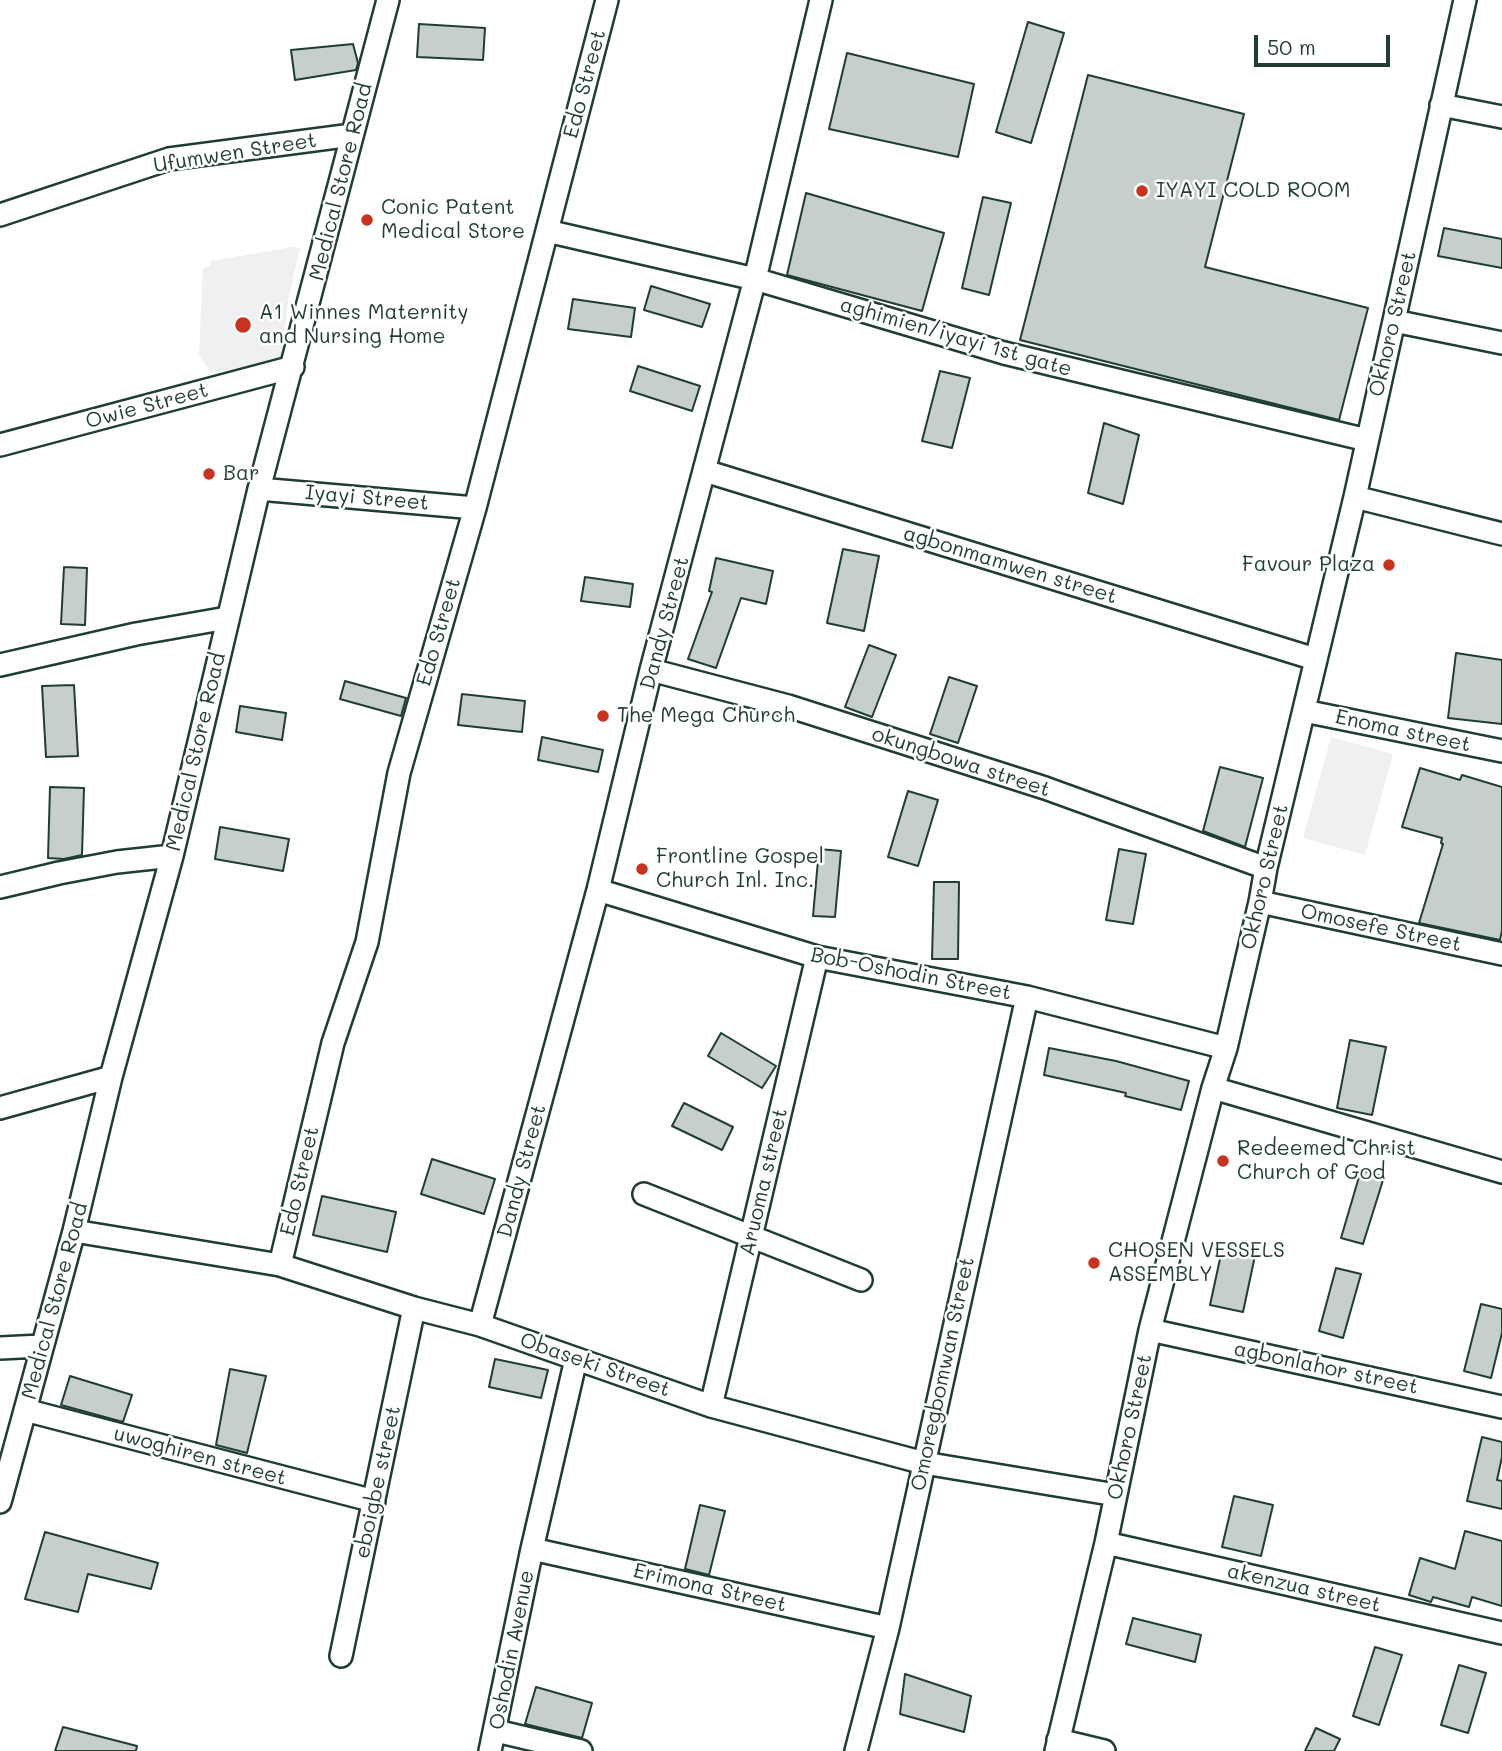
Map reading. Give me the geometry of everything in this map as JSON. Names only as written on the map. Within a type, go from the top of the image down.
[{"type":"street","name":"Medical Store Road","points":[[0,1502],[172,856],[259,489],[388,0]]},
{"type":"street","name":"Edo Street","points":[[280,1265],[333,1043],[367,942],[399,773],[475,508],[607,0]]},
{"type":"street","name":"Dandy Street","points":[[480,1325],[598,890],[651,670],[755,279],[821,0]]},
{"type":"street","name":"Okhoro Street","points":[[1057,1745],[1106,1543],[1150,1330],[1213,1088],[1226,1048],[1355,497],[1465,0]]},
{"type":"street","points":[[1441,105],[1502,117]]},
{"type":"street","name":"Ufumwen Street","points":[[0,215],[169,159],[352,135]]},
{"type":"street","name":"aghimien/iyayi 1st gate","points":[[547,231],[755,279],[1004,353],[1367,440]]},
{"type":"street","points":[[1394,321],[1502,343]]},
{"type":"street","name":"Owie Street","points":[[0,445],[293,367]]},
{"type":"street","name":"agbonmamwen street","points":[[705,471],[1315,659]]},
{"type":"street","name":"Iyayi Street","points":[[259,489],[475,508]]},
{"type":"street","points":[[1355,497],[1502,534]]},
{"type":"street","points":[[0,665],[135,634],[227,618]]},
{"type":"street","name":"okungbowa street","points":[[651,670],[788,706],[1007,776],[1266,868]]},
{"type":"street","name":"Enoma street","points":[[1304,711],[1502,751]]},
{"type":"street","points":[[0,887],[94,866],[172,856]]},
{"type":"street","name":"Bob-Oshodin Street","points":[[598,890],[817,957],[1027,997],[1226,1048]]},
{"type":"street","name":"Omosefe Street","points":[[1260,902],[1502,954]]},
{"type":"street","name":"Aruoma street","points":[[711,1406],[817,957]]},
{"type":"street","name":"Omoregbomwan Street","points":[[856,1751],[888,1628],[1027,997]]},
{"type":"street","points":[[0,1108],[111,1077]]},
{"type":"street","points":[[1213,1088],[1502,1172]]},
{"type":"street","points":[[644,1194],[862,1280]]},
{"type":"street","name":"Obaseki Street","points":[[74,1231],[280,1265],[414,1308],[480,1325],[711,1406],[924,1463],[1116,1495]]},
{"type":"street","name":"eboigbe street","points":[[341,1656],[414,1308]]},
{"type":"street","name":"agbonlahor street","points":[[1150,1330],[1502,1407]]},
{"type":"street","points":[[0,1348],[41,1346]]},
{"type":"street","name":"Oshodin Avenue","points":[[493,1741],[532,1549],[576,1359]]},
{"type":"street","name":"uwoghiren street","points":[[25,1410],[374,1501]]},
{"type":"street","name":"akenzua street","points":[[1106,1543],[1502,1633]]},
{"type":"street","name":"Erimona Street","points":[[532,1549],[888,1628]]},
{"type":"street","points":[[493,1741],[581,1751]]},
{"type":"street","points":[[1057,1745],[1104,1751]]},
{"type":"shaded area","name":"A1 Winnes Maternity and Nursing Home","points":[[300,248],[289,296],[280,365],[211,373],[199,355],[203,268],[211,266],[211,261]]},
{"type":"shaded area","points":[[1331,737],[1393,754],[1365,855],[1303,838]]},
{"type":"building","points":[[1028,22],[1064,33],[1031,143],[996,132]]},
{"type":"building","points":[[419,24],[485,28],[483,60],[417,57]]},
{"type":"building","points":[[353,44],[358,63],[356,70],[295,80],[291,50]]},
{"type":"building","points":[[847,53],[974,84],[958,157],[829,129]]},
{"type":"building","name":"IYAYI COLD ROOM","points":[[1088,75],[1244,114],[1205,267],[1368,308],[1339,420],[1020,340]]},
{"type":"building","points":[[806,193],[944,233],[922,311],[787,275]]},
{"type":"building","points":[[983,197],[1011,203],[989,295],[962,288]]},
{"type":"building","points":[[1444,228],[1502,239],[1502,268],[1438,256]]},
{"type":"building","points":[[651,286],[710,304],[702,327],[644,310]]},
{"type":"building","points":[[573,299],[635,308],[631,337],[568,329]]},
{"type":"building","points":[[638,366],[700,386],[692,411],[630,391]]},
{"type":"building","points":[[940,371],[970,378],[952,448],[922,441]]},
{"type":"building","points":[[1104,423],[1139,435],[1123,504],[1088,493]]},
{"type":"building","points":[[843,549],[879,556],[864,631],[827,623]]},
{"type":"building","points":[[716,558],[773,571],[766,604],[741,598],[716,668],[688,659],[712,592],[709,591]]},
{"type":"building","points":[[64,567],[87,568],[85,625],[61,624]]},
{"type":"building","points":[[585,577],[633,584],[630,607],[581,601]]},
{"type":"building","points":[[869,645],[896,655],[872,717],[845,707]]},
{"type":"building","points":[[1456,653],[1502,660],[1502,724],[1448,718]]},
{"type":"building","points":[[949,677],[977,686],[958,743],[930,734]]},
{"type":"building","points":[[345,681],[406,698],[401,716],[340,699]]},
{"type":"building","points":[[74,685],[78,756],[46,757],[42,686]]},
{"type":"building","points":[[462,694],[525,701],[522,732],[458,725]]},
{"type":"building","points":[[240,706],[286,713],[282,740],[236,732]]},
{"type":"building","points":[[542,737],[603,750],[598,772],[538,760]]},
{"type":"building","points":[[1220,767],[1263,778],[1245,847],[1203,831]]},
{"type":"building","points":[[1420,768],[1460,780],[1462,775],[1502,787],[1500,940],[1419,923],[1443,844],[1442,838],[1402,827]]},
{"type":"building","points":[[50,787],[84,788],[82,855],[64,859],[48,858]]},
{"type":"building","points":[[908,791],[938,800],[918,866],[888,857]]},
{"type":"building","points":[[220,827],[289,839],[283,871],[215,859]]},
{"type":"building","points":[[819,849],[841,851],[835,917],[813,916]]},
{"type":"building","points":[[1119,849],[1146,854],[1133,924],[1106,920]]},
{"type":"building","points":[[934,882],[959,882],[958,959],[932,959]]},
{"type":"building","points":[[721,1033],[776,1066],[762,1088],[708,1056]]},
{"type":"building","points":[[1350,1040],[1386,1047],[1372,1115],[1337,1108]]},
{"type":"building","points":[[1049,1048],[1116,1061],[1189,1081],[1181,1110],[1125,1096],[1126,1093],[1044,1075]]},
{"type":"building","points":[[684,1103],[733,1127],[722,1150],[672,1126]]},
{"type":"building","points":[[432,1159],[495,1179],[484,1214],[421,1194]]},
{"type":"building","points":[[1361,1170],[1384,1177],[1363,1244],[1341,1238]]},
{"type":"building","points":[[322,1196],[396,1212],[387,1252],[313,1235]]},
{"type":"building","points":[[1223,1245],[1256,1251],[1243,1312],[1210,1305]]},
{"type":"building","points":[[1336,1268],[1361,1274],[1343,1338],[1319,1331]]},
{"type":"building","points":[[1481,1304],[1502,1309],[1502,1333],[1491,1378],[1464,1371]]},
{"type":"building","points":[[495,1359],[548,1370],[541,1398],[489,1387]]},
{"type":"building","points":[[230,1369],[266,1376],[247,1453],[216,1445]]},
{"type":"building","points":[[70,1376],[132,1395],[123,1422],[61,1405]]},
{"type":"building","points":[[1482,1437],[1502,1442],[1497,1480],[1502,1481],[1502,1509],[1467,1501]]},
{"type":"building","points":[[1234,1496],[1273,1505],[1261,1556],[1222,1547]]},
{"type":"building","points":[[700,1505],[725,1511],[709,1575],[685,1569]]},
{"type":"building","points":[[1465,1531],[1502,1541],[1502,1606],[1472,1597],[1469,1607],[1433,1597],[1431,1602],[1409,1595],[1420,1558],[1455,1569]]},
{"type":"building","points":[[45,1532],[158,1563],[151,1589],[88,1574],[78,1612],[25,1599]]},
{"type":"building","points":[[1133,1618],[1201,1635],[1195,1662],[1126,1644]]},
{"type":"building","points":[[1375,1647],[1402,1655],[1379,1725],[1353,1716]]},
{"type":"building","points":[[1459,1665],[1486,1673],[1468,1733],[1441,1725]]},
{"type":"building","points":[[905,1674],[971,1696],[964,1732],[900,1714]]},
{"type":"building","points":[[536,1687],[592,1703],[582,1738],[525,1724]]},
{"type":"building","points":[[63,1727],[137,1746],[136,1751],[55,1751]]},
{"type":"building","points":[[1316,1728],[1340,1739],[1334,1751],[1305,1751]]},
{"type":"place","name":"IYAYI COLD ROOM","points":[[1142,191]]},
{"type":"place","name":"Conic Patent Medical Store","points":[[367,220]]},
{"type":"place","name":"A1 Winnes Maternity and Nursing Home","points":[[243,325]]},
{"type":"place","name":"Bar","points":[[209,474]]},
{"type":"place","name":"Favour Plaza","points":[[1389,565]]},
{"type":"place","name":"The Mega Church","points":[[603,716]]},
{"type":"place","name":"Frontline Gospel Church Inl. Inc.","points":[[642,869]]},
{"type":"place","name":"Redeemed Christ Church of God","points":[[1223,1161]]},
{"type":"place","name":"CHOSEN VESSELS ASSEMBLY","points":[[1094,1263]]}]
